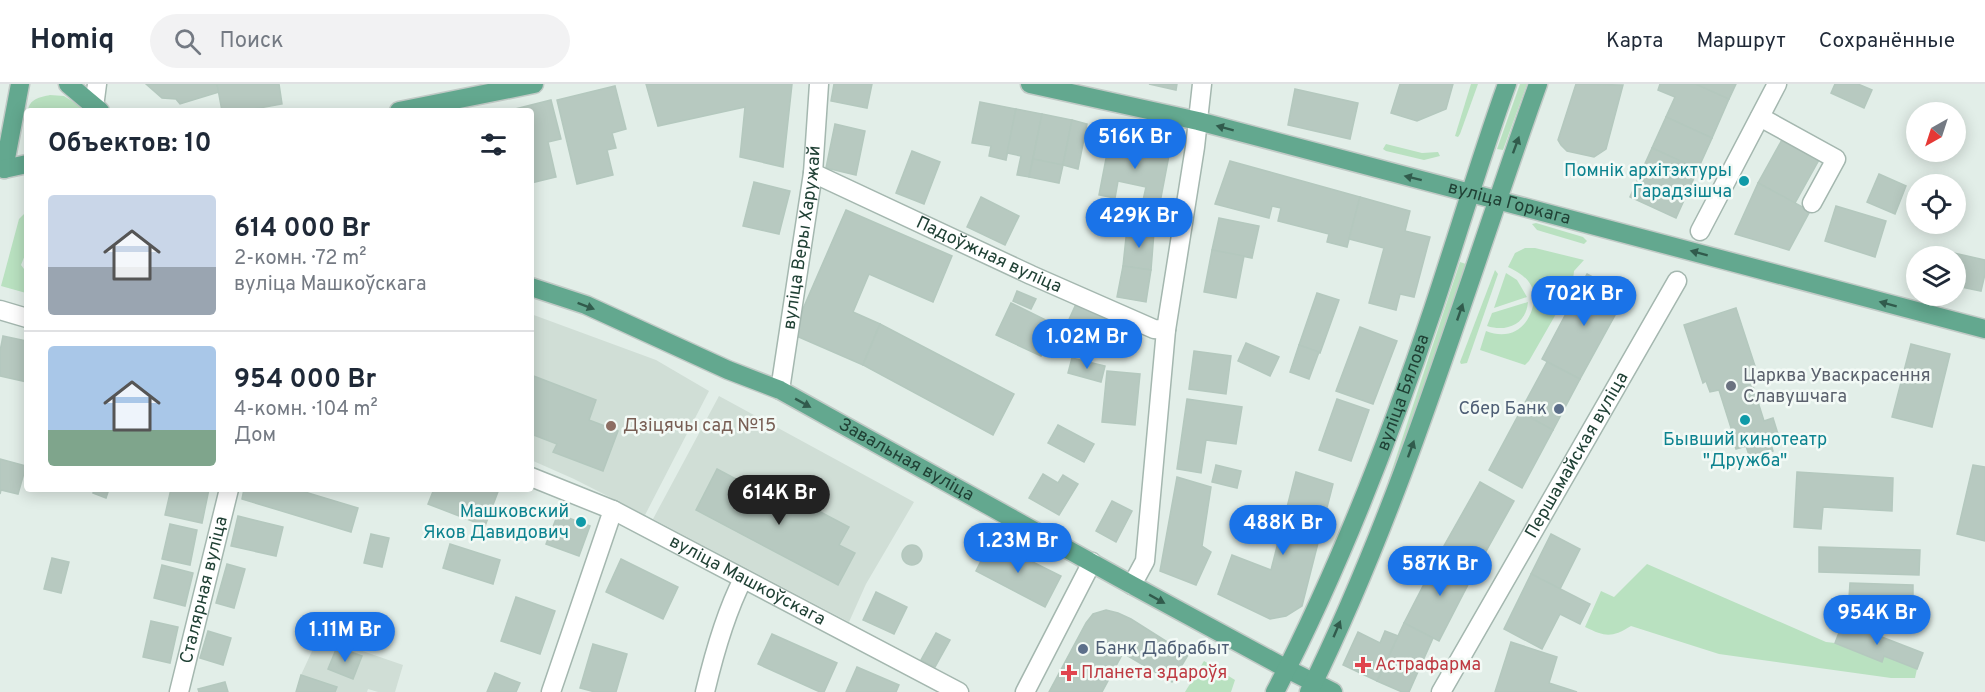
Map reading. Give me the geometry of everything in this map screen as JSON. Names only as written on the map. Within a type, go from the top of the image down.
[{"type":"main road","points":[[2,169],[20,84]]},
{"type":"main road","points":[[68,84],[96,108]]},
{"type":"main road","points":[[414,108],[534,84]]},
{"type":"main road","name":"вуліца Горкага","points":[[1030,84],[1198,121],[1985,329]]},
{"type":"main road","name":"вуліца Бялова","points":[[1275,692],[1307,631],[1372,480],[1433,310],[1507,84]]},
{"type":"main road","name":"вуліца Бялова","points":[[1311,687],[1390,508],[1538,84]]},
{"type":"main road","points":[[2,169],[24,165]]},
{"type":"main road","points":[[2,169],[24,171]]},
{"type":"main road","name":"Завальная вуліца","points":[[534,288],[586,305],[728,370],[780,390],[1287,669],[1311,687],[1333,692]]},
{"type":"street","points":[[97,84],[97,108]]},
{"type":"street","name":"вуліца Веры Харужай","points":[[780,390],[813,173],[819,84]]},
{"type":"street","points":[[1132,585],[1145,561],[1166,330],[1202,84]]},
{"type":"street","points":[[1700,231],[1777,84]]},
{"type":"street","points":[[1760,117],[1836,159],[1812,203]]},
{"type":"street","name":"Падоўжная вуліца","points":[[813,173],[1041,279],[1154,329],[1166,330]]},
{"type":"street","name":"Першамайская вуліца","points":[[1441,692],[1677,281]]},
{"type":"street","points":[[0,310],[24,317]]},
{"type":"street","name":"вуліца Машкоўскага","points":[[534,478],[613,510],[959,692]]},
{"type":"street","name":"Сталярная вуліца","points":[[179,692],[228,492]]},
{"type":"street","points":[[551,692],[613,510]]},
{"type":"street","points":[[1025,692],[1092,562]]},
{"type":"street","points":[[705,692],[714,656],[735,593],[743,579]]},
{"type":"shaded area","name":"Дзіцячы сад №15","points":[[534,315],[656,360],[709,391],[645,515],[534,461]]},
{"type":"shaded area","points":[[719,396],[914,502],[866,584],[849,622],[653,519]]},
{"type":"shaded area","points":[[319,636],[403,665],[395,692],[378,692],[368,689],[367,692],[296,692],[301,675]]},
{"type":"green space","points":[[1471,84],[1478,84],[1458,137],[1455,136]]},
{"type":"green space","points":[[1520,84],[1527,84],[1503,150],[1497,149]]},
{"type":"green space","points":[[50,95],[64,96],[83,108],[29,108],[33,101]]},
{"type":"green space","points":[[1386,144],[1422,153],[1438,152],[1440,156],[1424,160],[1386,151],[1383,149]]},
{"type":"green space","points":[[24,214],[24,258],[21,265],[24,269],[24,292],[1,286],[19,219]]},
{"type":"green space","points":[[1536,223],[1583,237],[1587,241],[1584,244],[1537,230],[1532,224]]},
{"type":"green space","points":[[1525,248],[1535,248],[1584,260],[1574,271],[1573,280],[1534,294],[1528,280],[1508,267],[1515,253]]},
{"type":"green space","points":[[1460,262],[1466,264],[1394,484],[1388,482]]},
{"type":"green space","points":[[1495,270],[1498,274],[1467,363],[1461,364],[1460,362]]},
{"type":"green space","points":[[1506,273],[1517,280],[1527,297],[1494,308]]},
{"type":"green space","points":[[1572,286],[1525,365],[1480,350],[1486,331],[1503,334],[1518,330],[1528,318],[1534,301]]},
{"type":"green space","points":[[1528,302],[1523,316],[1514,325],[1501,328],[1487,326],[1492,313]]},
{"type":"green space","points":[[1647,564],[1826,642],[1835,643],[1882,661],[1884,656],[1917,669],[1915,678],[1891,678],[1719,654],[1631,626],[1608,635],[1585,627],[1601,591],[1614,597]]},
{"type":"green space","points":[[1204,661],[1235,680],[1231,692],[1185,692]]},
{"type":"building","points":[[146,84],[217,84],[219,92],[180,104],[176,99],[162,98]]},
{"type":"building","points":[[217,84],[279,84],[282,104],[260,108],[221,108]]},
{"type":"building","points":[[646,84],[792,84],[783,167],[740,157],[745,107],[658,126]]},
{"type":"building","points":[[834,84],[872,84],[867,108],[831,101]]},
{"type":"building","points":[[1149,84],[1177,84],[1176,90]]},
{"type":"building","points":[[1400,84],[1453,84],[1446,109],[1417,121],[1391,113]]},
{"type":"building","points":[[1576,84],[1623,85],[1606,149],[1594,157],[1567,151],[1558,140]]},
{"type":"building","points":[[1660,84],[1696,84],[1729,99],[1712,138],[1666,117],[1675,97],[1658,90]]},
{"type":"building","points":[[1696,84],[1736,84],[1729,99]]},
{"type":"building","points":[[1835,84],[1858,84],[1872,90],[1864,108],[1831,93]]},
{"type":"building","points":[[615,86],[626,129],[612,133],[616,148],[607,150],[613,175],[577,184],[557,100]]},
{"type":"building","points":[[1295,89],[1358,103],[1350,139],[1288,125]]},
{"type":"building","points":[[551,100],[561,139],[548,142],[556,177],[534,182],[534,108],[519,108]]},
{"type":"building","points":[[980,102],[1016,109],[1006,160],[989,156],[991,146],[972,143]]},
{"type":"building","points":[[1016,109],[1042,114],[1029,177],[1017,175],[1021,156],[1007,153]]},
{"type":"building","points":[[1042,114],[1072,120],[1063,165],[1033,159]]},
{"type":"building","points":[[1666,117],[1712,138],[1698,169],[1652,148]]},
{"type":"building","points":[[1072,120],[1087,124],[1078,169],[1063,165]]},
{"type":"building","points":[[835,124],[865,131],[856,175],[826,168]]},
{"type":"building","points":[[1110,138],[1170,150],[1159,208],[1142,205],[1146,187],[1118,181],[1115,198],[1099,195]]},
{"type":"building","points":[[1783,138],[1820,158],[1795,203],[1758,183]]},
{"type":"building","points":[[1652,148],[1698,169],[1676,218],[1630,197]]},
{"type":"building","points":[[912,151],[940,162],[924,204],[896,193]]},
{"type":"building","points":[[1033,159],[1063,165],[1059,183],[1029,177]]},
{"type":"building","points":[[1230,161],[1360,197],[1347,247],[1327,242],[1329,234],[1278,221],[1281,208],[1272,206],[1269,218],[1215,204]]},
{"type":"building","points":[[1879,174],[1906,186],[1895,214],[1867,202]]},
{"type":"building","points":[[754,182],[790,191],[779,234],[743,226]]},
{"type":"building","points":[[1758,183],[1810,211],[1789,250],[1735,234]]},
{"type":"building","points":[[981,197],[1019,216],[1005,245],[967,227]]},
{"type":"building","points":[[1360,197],[1410,211],[1405,231],[1430,237],[1414,297],[1400,294],[1396,310],[1369,303],[1384,248],[1349,239]]},
{"type":"building","points":[[1836,206],[1886,221],[1875,257],[1825,241]]},
{"type":"building","points":[[846,210],[952,256],[933,302],[869,274],[853,312],[880,324],[863,365],[792,334]]},
{"type":"building","points":[[1219,218],[1259,226],[1252,258],[1212,250]]},
{"type":"building","points":[[1127,228],[1154,232],[1151,270],[1123,266]]},
{"type":"building","points":[[1212,250],[1244,256],[1236,298],[1204,292]]},
{"type":"building","points":[[1966,256],[1985,260],[1981,291],[1966,288]]},
{"type":"building","points":[[1123,266],[1151,270],[1146,302],[1117,297]]},
{"type":"building","points":[[1587,274],[1626,295],[1580,379],[1542,359]]},
{"type":"building","points":[[1017,291],[1036,299],[1031,309],[1013,301]]},
{"type":"building","points":[[1317,293],[1339,300],[1320,353],[1299,345]]},
{"type":"building","points":[[1011,303],[1056,325],[1041,356],[996,335]]},
{"type":"building","points":[[1076,304],[1124,327],[1115,346],[1067,324]]},
{"type":"building","name":"Царква Уваскрасення Славушчага","points":[[1736,308],[1755,366],[1752,367],[1757,381],[1752,383],[1764,421],[1773,418],[1778,434],[1769,437],[1773,451],[1750,458],[1746,446],[1736,449],[1719,390],[1710,392],[1706,381],[1703,383],[1684,325]]},
{"type":"building","points":[[880,324],[1014,394],[993,435],[863,365]]},
{"type":"building","points":[[1360,327],[1397,341],[1373,404],[1336,391]]},
{"type":"building","points":[[3,336],[24,340],[24,381],[0,376],[0,351]]},
{"type":"building","points":[[1246,343],[1279,357],[1270,376],[1238,361]]},
{"type":"building","points":[[1911,344],[1950,354],[1932,427],[1892,417]]},
{"type":"building","points":[[1299,345],[1319,352],[1309,379],[1290,372]]},
{"type":"building","points":[[1194,351],[1231,356],[1226,394],[1189,389]]},
{"type":"building","points":[[1072,358],[1105,366],[1101,382],[1068,373]]},
{"type":"building","points":[[1547,362],[1580,379],[1553,430],[1520,412]]},
{"type":"building","points":[[1107,371],[1140,374],[1135,425],[1102,422]]},
{"type":"building","points":[[534,376],[596,400],[589,420],[618,431],[603,471],[553,452],[557,444],[534,435]]},
{"type":"building","points":[[1187,399],[1242,407],[1236,444],[1206,440],[1201,473],[1177,469]]},
{"type":"building","points":[[1337,399],[1369,410],[1351,461],[1319,450]]},
{"type":"building","points":[[1520,412],[1553,430],[1522,488],[1489,470]]},
{"type":"building","points":[[1058,425],[1094,444],[1084,462],[1048,443]]},
{"type":"building","points":[[0,459],[24,465],[18,494],[1,490],[0,494]]},
{"type":"building","points":[[1216,465],[1241,471],[1237,488],[1212,482]]},
{"type":"building","points":[[1973,465],[1985,467],[1985,541],[1957,534]]},
{"type":"building","points":[[717,469],[791,508],[796,499],[849,527],[839,545],[855,553],[838,585],[696,510]]},
{"type":"building","points":[[1296,472],[1333,484],[1302,606],[1286,616],[1270,619],[1218,594],[1232,555],[1271,570]]},
{"type":"building","points":[[1797,472],[1893,478],[1892,511],[1823,507],[1821,529],[1794,527]]},
{"type":"building","points":[[1043,474],[1058,483],[1063,475],[1078,484],[1059,515],[1029,498]]},
{"type":"building","points":[[1177,477],[1211,487],[1202,546],[1211,552],[1196,585],[1160,571]]},
{"type":"building","points":[[1480,482],[1514,501],[1475,571],[1440,553]]},
{"type":"building","points":[[93,492],[108,492],[106,498]]},
{"type":"building","points":[[170,492],[208,492],[202,523],[165,515]]},
{"type":"building","points":[[243,492],[305,492],[358,508],[351,532],[242,499]]},
{"type":"building","points":[[433,492],[498,492],[485,526],[428,504]]},
{"type":"building","points":[[1112,501],[1132,511],[1116,542],[1096,531]]},
{"type":"building","points":[[558,514],[590,526],[579,556],[546,544]]},
{"type":"building","points":[[238,516],[283,527],[276,556],[231,546]]},
{"type":"building","points":[[170,524],[197,530],[190,565],[162,559]]},
{"type":"building","points":[[371,534],[389,538],[382,567],[364,563]]},
{"type":"building","points":[[1551,534],[1580,549],[1560,589],[1531,574]]},
{"type":"building","points":[[991,541],[1061,576],[1045,607],[976,571]]},
{"type":"building","points":[[450,544],[500,560],[493,584],[443,568]]},
{"type":"building","points":[[908,545],[916,545],[922,551],[922,559],[916,565],[908,565],[902,559],[902,551]]},
{"type":"building","points":[[1819,547],[1920,550],[1919,575],[1819,572]]},
{"type":"building","points":[[1440,553],[1475,571],[1439,641],[1404,623]]},
{"type":"building","points":[[52,558],[69,562],[61,593],[44,589]]},
{"type":"building","points":[[621,559],[678,587],[663,619],[606,592]]},
{"type":"building","points":[[227,564],[245,569],[234,608],[216,603]]},
{"type":"building","points":[[162,565],[193,573],[185,606],[154,598]]},
{"type":"building","points":[[1531,574],[1590,604],[1580,624],[1560,614],[1542,649],[1504,629]]},
{"type":"building","points":[[1850,583],[1913,585],[1913,599],[1849,598]]},
{"type":"building","points":[[876,592],[907,607],[894,634],[863,620]]},
{"type":"building","points":[[516,597],[555,611],[540,654],[501,641]]},
{"type":"building","points":[[1106,610],[1131,619],[1188,655],[1172,682],[1123,653],[1102,692],[1049,692],[1086,623],[1093,614]]},
{"type":"building","points":[[151,621],[178,627],[170,663],[143,657]]},
{"type":"building","points":[[1843,622],[1923,653],[1917,669],[1884,656],[1882,662],[1835,643]]},
{"type":"building","points":[[1404,623],[1433,638],[1409,692],[1402,692],[1377,681]]},
{"type":"building","points":[[208,631],[231,638],[223,665],[200,658]]},
{"type":"building","points":[[1385,631],[1398,636],[1377,681],[1343,665],[1358,632],[1380,643]]},
{"type":"building","points":[[936,633],[950,640],[935,667],[921,660]]},
{"type":"building","points":[[772,634],[837,663],[824,692],[758,664]]},
{"type":"building","points":[[1511,642],[1557,657],[1549,683],[1577,692],[1495,692]]},
{"type":"building","points":[[593,644],[627,654],[616,692],[595,692],[580,688]]},
{"type":"building","points":[[337,647],[362,656],[353,679],[328,669]]},
{"type":"building","points":[[857,667],[899,685],[896,692],[846,692]]},
{"type":"building","points":[[495,673],[520,683],[516,692],[487,692]]},
{"type":"building","points":[[301,675],[337,687],[335,692],[296,692]]},
{"type":"building","points":[[225,682],[228,692],[199,692],[198,689]]},
{"type":"place","name":"Помнік архітэктуры Гарадзішча","points":[[1744,181]]},
{"type":"place","name":"Царква Уваскрасення Славушчага","points":[[1731,386]]},
{"type":"place","name":"Сбер Банк","points":[[1559,409]]},
{"type":"place","name":"Бывший кинотеатр \"Дружба\"","points":[[1745,420]]},
{"type":"place","name":"Дзіцячы сад №15","points":[[611,426]]},
{"type":"place","name":"Машковский Яков Давидович","points":[[581,522]]},
{"type":"place","name":"Банк Дабрабыт","points":[[1083,649]]},
{"type":"place","name":"Астрафарма","points":[[1363,665]]},
{"type":"place","name":"Планета здароўя","points":[[1069,673]]}]
